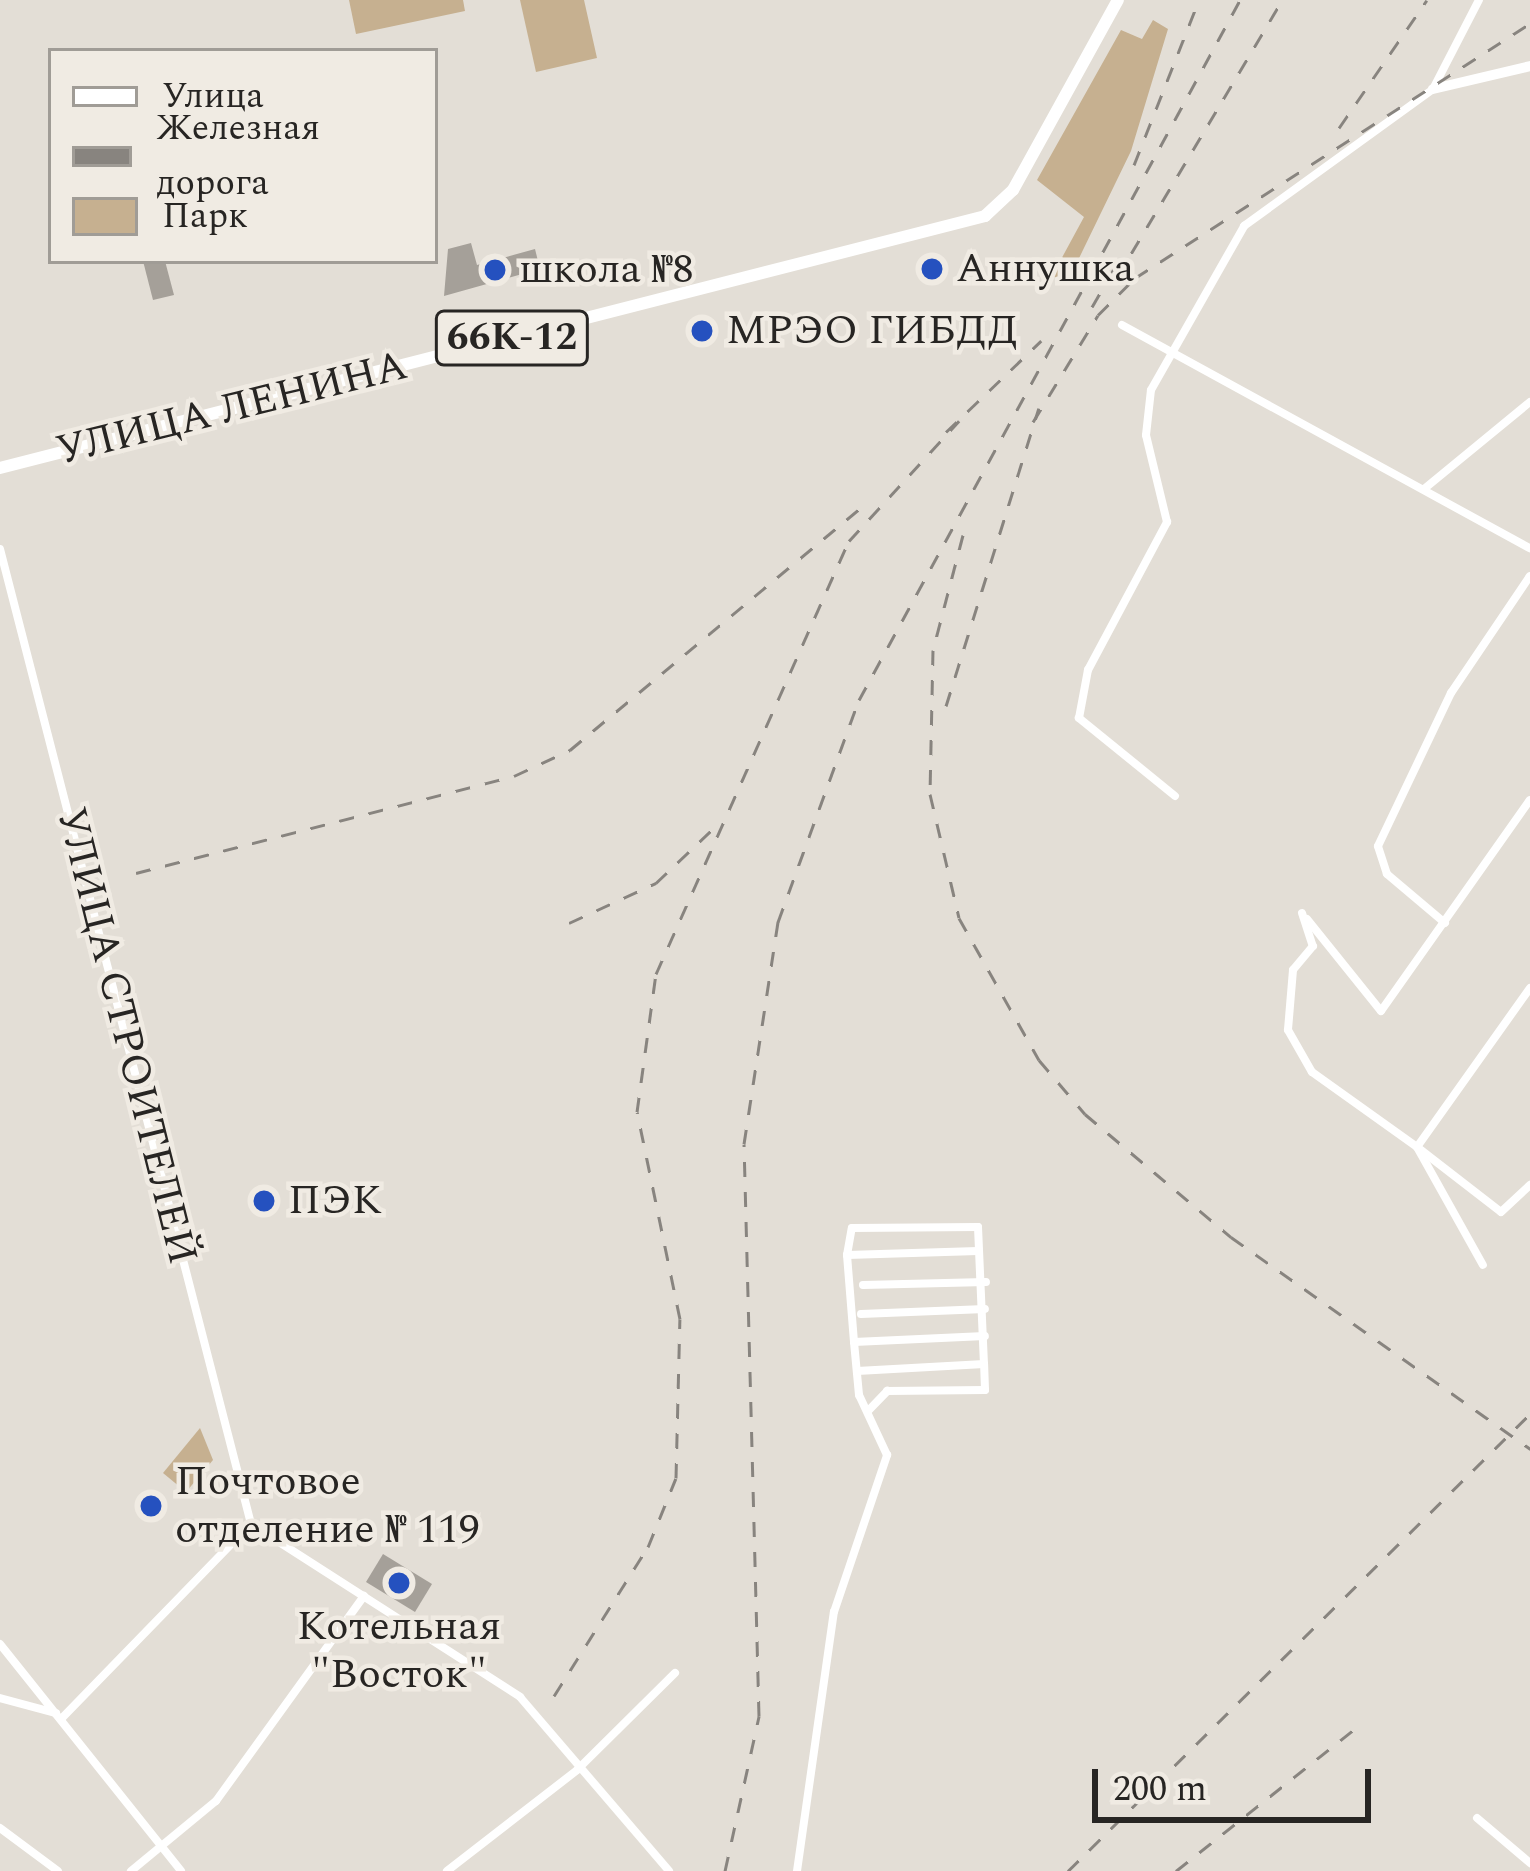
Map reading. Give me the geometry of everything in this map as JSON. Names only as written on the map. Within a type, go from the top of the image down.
[{"type":"main road","name":"УЛИЦА ЛЕНИНА","points":[[0,468],[952,226],[1013,190],[1118,0]]},
{"type":"street","points":[[1433,89],[1479,0]]},
{"type":"street","points":[[1175,796],[1079,718],[1088,670],[1167,522],[1146,435],[1170,347],[1244,226],[1433,89],[1530,66]]},
{"type":"street","points":[[1122,325],[1170,347],[1530,548]]},
{"type":"street","points":[[1424,489],[1530,402]]},
{"type":"street","name":"УЛИЦА СТРОИТЕЛЕЙ","points":[[0,549],[251,1524]]},
{"type":"street","points":[[1445,923],[1388,874],[1378,846],[1451,693],[1530,576]]},
{"type":"street","points":[[1530,800],[1382,1011],[1302,913],[1312,946],[1293,970],[1288,1030],[1312,1072],[1502,1211],[1530,1185]]},
{"type":"street","points":[[1417,1147],[1530,988]]},
{"type":"street","points":[[1417,1147],[1483,1264]]},
{"type":"street","points":[[797,1871],[835,1612],[887,1455],[867,1413],[857,1371],[848,1255],[852,1228],[978,1227],[986,1282],[985,1390],[887,1391],[867,1413]]},
{"type":"street","points":[[848,1255],[978,1251]]},
{"type":"street","points":[[863,1285],[986,1282]]},
{"type":"street","points":[[861,1314],[986,1309]]},
{"type":"street","points":[[854,1342],[985,1336]]},
{"type":"street","points":[[857,1371],[984,1364]]},
{"type":"street","points":[[61,1715],[251,1524],[507,1687],[669,1871]]},
{"type":"street","points":[[131,1871],[216,1801],[364,1596]]},
{"type":"street","points":[[0,1644],[181,1871]]},
{"type":"street","points":[[447,1871],[577,1770],[675,1673]]},
{"type":"street","points":[[0,1698],[61,1715]]},
{"type":"street","points":[[1477,1818],[1530,1863]]},
{"type":"street","points":[[0,1828],[58,1871]]},
{"type":"green space","points":[[349,0],[463,0],[465,11],[356,34]]},
{"type":"green space","points":[[520,0],[584,0],[597,58],[536,72]]},
{"type":"green space","points":[[1153,20],[1168,29],[1131,151],[1067,283],[1052,276],[1084,217],[1037,180],[1121,30],[1142,39]]},
{"type":"green space","points":[[200,1428],[213,1460],[186,1492],[163,1473]]},
{"type":"building","name":"школа №8","points":[[471,243],[477,265],[535,249],[540,269],[444,296],[448,249]]},
{"type":"building","points":[[144,264],[166,264],[174,295],[153,300]]},
{"type":"building","name":"Котельная \"Восток\"","points":[[383,1554],[432,1584],[415,1612],[366,1582]]},
{"type":"railway","points":[[1134,165],[1199,0]]},
{"type":"railway","points":[[725,1871],[759,1716],[744,1144],[778,922],[859,700],[1240,0]]},
{"type":"railway","points":[[1116,279],[1282,0]]},
{"type":"railway","points":[[1339,128],[1427,0]]},
{"type":"railway","points":[[1033,422],[1098,315],[1135,278],[1530,23]]},
{"type":"railway","points":[[1092,307],[1119,260]]},
{"type":"railway","points":[[946,432],[1041,341]]},
{"type":"railway","points":[[946,706],[1039,408]]},
{"type":"railway","points":[[554,1696],[648,1547],[676,1478],[680,1319],[637,1112],[656,974],[849,541],[959,421]]},
{"type":"railway","points":[[136,873],[514,776],[570,750],[860,508]]},
{"type":"railway","points":[[963,535],[933,650],[930,794],[959,918],[1039,1060],[1085,1114],[1231,1237],[1530,1449]]},
{"type":"railway","points":[[569,923],[656,883],[720,822]]},
{"type":"railway","points":[[1068,1871],[1530,1414]]},
{"type":"railway","points":[[1176,1871],[1356,1728]]},
{"type":"place","name":"Аннушка","points":[[932,269]]},
{"type":"place","name":"школа №8","points":[[495,270]]},
{"type":"place","name":"МРЭО ГИБДД","points":[[702,331]]},
{"type":"place","name":"ПЭК","points":[[264,1201]]},
{"type":"place","name":"Почтовое отделение № 119","points":[[151,1506]]},
{"type":"place","name":"Котельная \"Восток\"","points":[[399,1583]]}]
